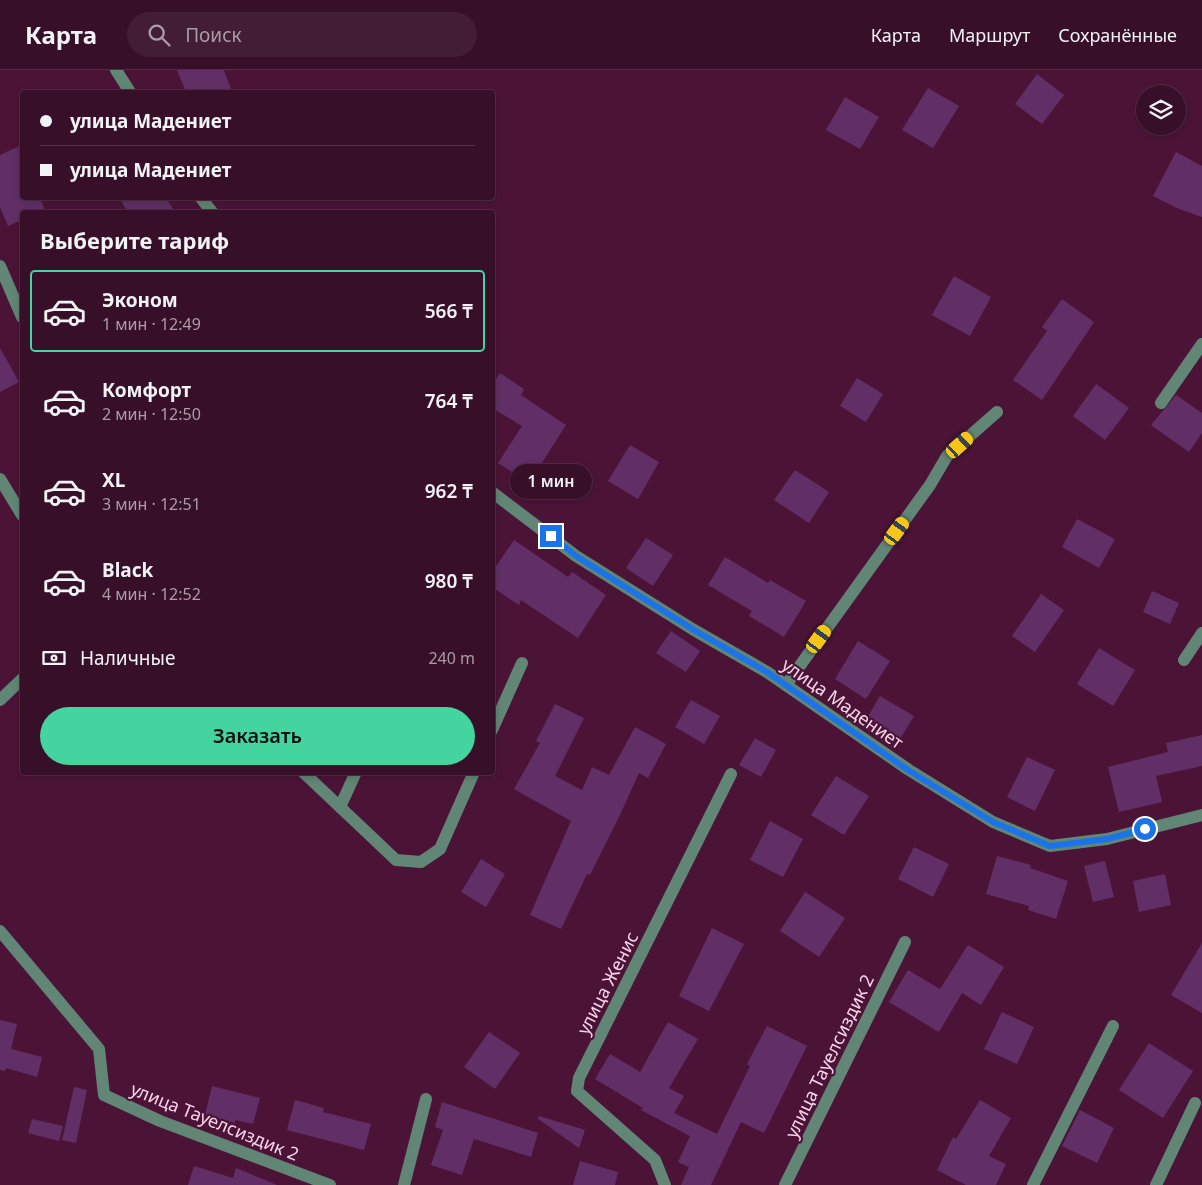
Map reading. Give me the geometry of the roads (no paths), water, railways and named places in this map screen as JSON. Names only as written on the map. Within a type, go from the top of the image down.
[{"type":"street","points":[[116,70],[129,90]]},
{"type":"street","points":[[203,200],[210,210]]},
{"type":"street","points":[[0,266],[20,312]]},
{"type":"street","points":[[1161,403],[1202,344]]},
{"type":"street","points":[[786,685],[930,485],[947,456],[997,412]]},
{"type":"street","points":[[0,479],[20,511]]},
{"type":"street","name":"улица Мадениет","points":[[495,494],[576,556],[786,685],[908,770],[993,822],[1050,846],[1107,839],[1202,814]]},
{"type":"street","points":[[1184,660],[1202,634]]},
{"type":"street","points":[[495,723],[522,663]]},
{"type":"street","points":[[0,700],[20,681]]},
{"type":"street","name":"улица Женис","points":[[665,1185],[655,1160],[577,1091],[579,1078],[732,774]]},
{"type":"street","points":[[306,775],[396,860],[421,862],[440,849],[473,775]]},
{"type":"street","points":[[340,806],[355,775]]},
{"type":"street","name":"улица Тауелсиздик 2","points":[[0,931],[98,1050],[104,1094],[160,1121],[330,1185]]},
{"type":"street","name":"улица Тауелсиздик 2","points":[[785,1185],[905,942]]},
{"type":"street","points":[[1033,1185],[1113,1026]]},
{"type":"street","points":[[404,1185],[426,1100]]},
{"type":"street","points":[[1156,1185],[1195,1103]]}]
